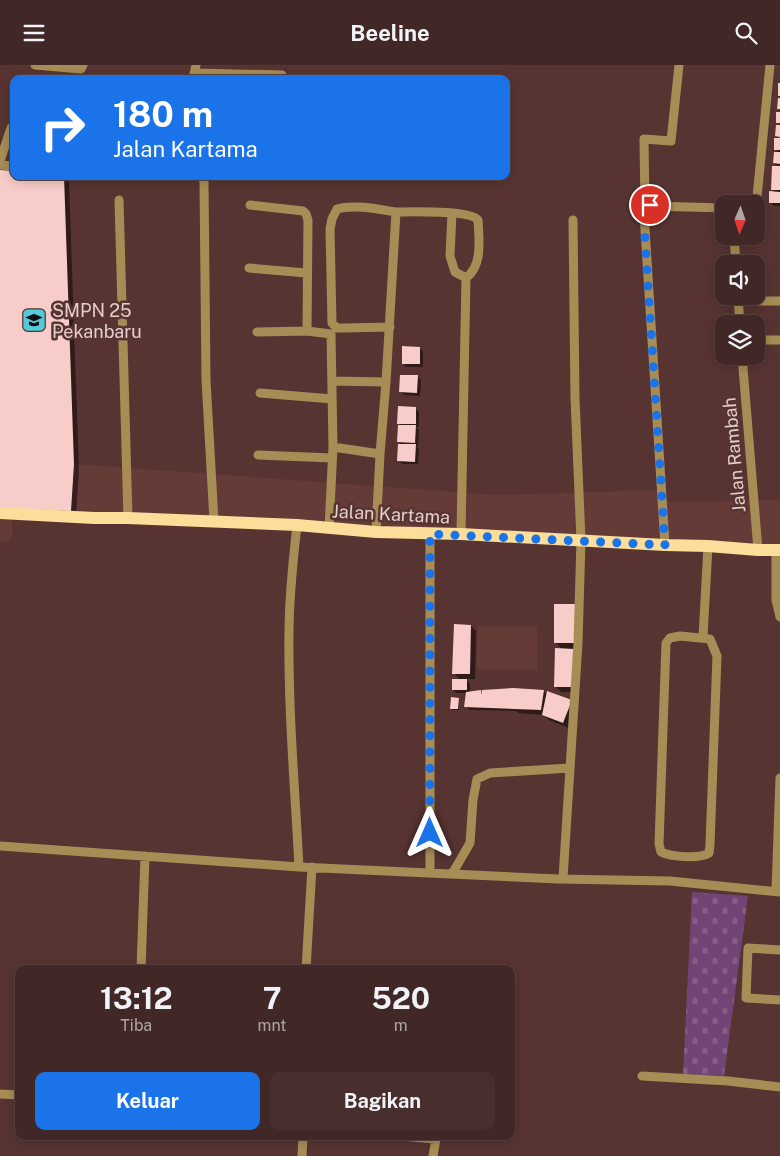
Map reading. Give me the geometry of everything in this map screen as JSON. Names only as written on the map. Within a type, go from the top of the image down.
[{"type":"main road","name":"Jalan Kartama","points":[[0,513],[297,525],[376,532],[461,534],[758,550],[778,549]]},
{"type":"street","points":[[35,65],[81,69],[82,65]]},
{"type":"street","points":[[665,545],[645,239],[644,139],[671,141],[679,65]]},
{"type":"street","points":[[757,195],[770,65]]},
{"type":"street","points":[[194,72],[282,75]]},
{"type":"street","points":[[0,161],[10,131]]},
{"type":"street","points":[[203,180],[206,380],[214,521]]},
{"type":"street","points":[[119,200],[128,518]]},
{"type":"street","points":[[250,205],[303,211],[306,214],[308,220],[306,273],[307,331]]},
{"type":"street","points":[[645,208],[650,205],[715,208]]},
{"type":"street","points":[[390,327],[344,328],[332,323],[330,229],[337,209],[452,213],[471,215],[478,220],[480,244],[476,268],[466,278],[461,534]]},
{"type":"street","points":[[376,532],[396,212]]},
{"type":"street","points":[[452,213],[450,256],[456,272],[466,278]]},
{"type":"street","points":[[563,878],[578,643],[581,540],[575,398],[573,220]]},
{"type":"street","points":[[249,268],[306,273]]},
{"type":"street","points":[[765,300],[780,301]]},
{"type":"street","points":[[257,332],[307,331],[331,334],[333,447],[329,529]]},
{"type":"street","points":[[765,340],[780,340]]},
{"type":"street","name":"Jalan Rambah","points":[[743,365],[758,550]]},
{"type":"street","points":[[332,381],[386,382]]},
{"type":"street","points":[[260,393],[332,399]]},
{"type":"street","points":[[333,447],[380,454]]},
{"type":"street","points":[[258,455],[332,458]]},
{"type":"street","points":[[297,525],[291,577],[289,631],[298,867]]},
{"type":"street","points":[[430,534],[430,873]]},
{"type":"street","points":[[703,637],[708,546]]},
{"type":"street","points":[[778,549],[776,600],[780,617]]},
{"type":"street","points":[[680,636],[703,637],[710,639],[718,656],[709,853],[704,856],[667,855],[661,852],[659,844],[666,643],[670,638],[680,636]]},
{"type":"street","points":[[452,875],[470,843],[473,800],[477,779],[490,773],[570,768]]},
{"type":"street","points":[[0,846],[298,867],[558,879],[670,881],[778,892],[780,778]]},
{"type":"street","points":[[140,965],[145,856]]},
{"type":"street","points":[[306,965],[312,867]]},
{"type":"street","points":[[780,949],[748,948],[746,998],[780,1000]]},
{"type":"street","points":[[642,1076],[728,1081],[780,1087]]},
{"type":"street","points":[[0,1094],[15,1095]]},
{"type":"street","points":[[302,1140],[302,1156]]},
{"type":"street","points":[[433,1156],[436,1140]]},
{"type":"shaded area","points":[[74,464],[497,495],[655,490],[668,502],[780,500],[780,544],[71,511]]},
{"type":"shaded area","points":[[0,508],[10,509],[13,532],[9,542],[0,541]]},
{"type":"shaded area","points":[[478,626],[537,627],[537,670],[477,669]]},
{"type":"green space","points":[[692,892],[748,896],[724,1076],[683,1074]]},
{"type":"building","points":[[778,83],[780,83],[780,96],[778,96]]},
{"type":"building","points":[[778,98],[780,98],[780,109],[777,109]]},
{"type":"building","points":[[776,112],[780,112],[780,123],[776,123]]},
{"type":"building","points":[[776,125],[780,125],[780,137],[775,136]]},
{"type":"building","points":[[774,138],[780,138],[780,150],[774,150]]},
{"type":"building","points":[[774,152],[780,152],[780,164],[773,163]]},
{"type":"building","points":[[772,166],[780,166],[780,190],[771,190]]},
{"type":"building","name":"SMPN 25 Pekanbaru","points":[[0,170],[10,171],[10,180],[64,180],[74,464],[71,511],[0,508]]},
{"type":"building","points":[[769,191],[780,192],[780,203],[769,203]]},
{"type":"building","points":[[402,346],[420,347],[420,364],[402,364]]},
{"type":"building","points":[[400,375],[418,375],[417,393],[399,392]]},
{"type":"building","points":[[398,406],[416,407],[416,424],[397,424]]},
{"type":"building","points":[[398,425],[416,425],[415,443],[397,442]]},
{"type":"building","points":[[398,444],[416,444],[415,462],[397,461]]},
{"type":"building","points":[[554,604],[575,604],[576,643],[554,643]]},
{"type":"building","points":[[454,624],[471,625],[470,674],[452,674]]},
{"type":"building","points":[[555,648],[575,649],[574,687],[554,687]]},
{"type":"building","points":[[452,679],[467,679],[467,690],[452,690]]},
{"type":"building","points":[[513,688],[544,690],[541,710],[464,707],[466,692],[481,690],[482,695],[482,690]]},
{"type":"building","points":[[547,691],[572,700],[563,723],[542,715]]},
{"type":"building","points":[[451,697],[459,698],[458,709],[450,709]]},
{"type":"place","name":"SMPN 25 Pekanbaru","points":[[34,320]]},
{"type":"route","points":[[430,833],[430,534],[665,545],[645,239],[644,213],[645,208],[650,205]]}]
